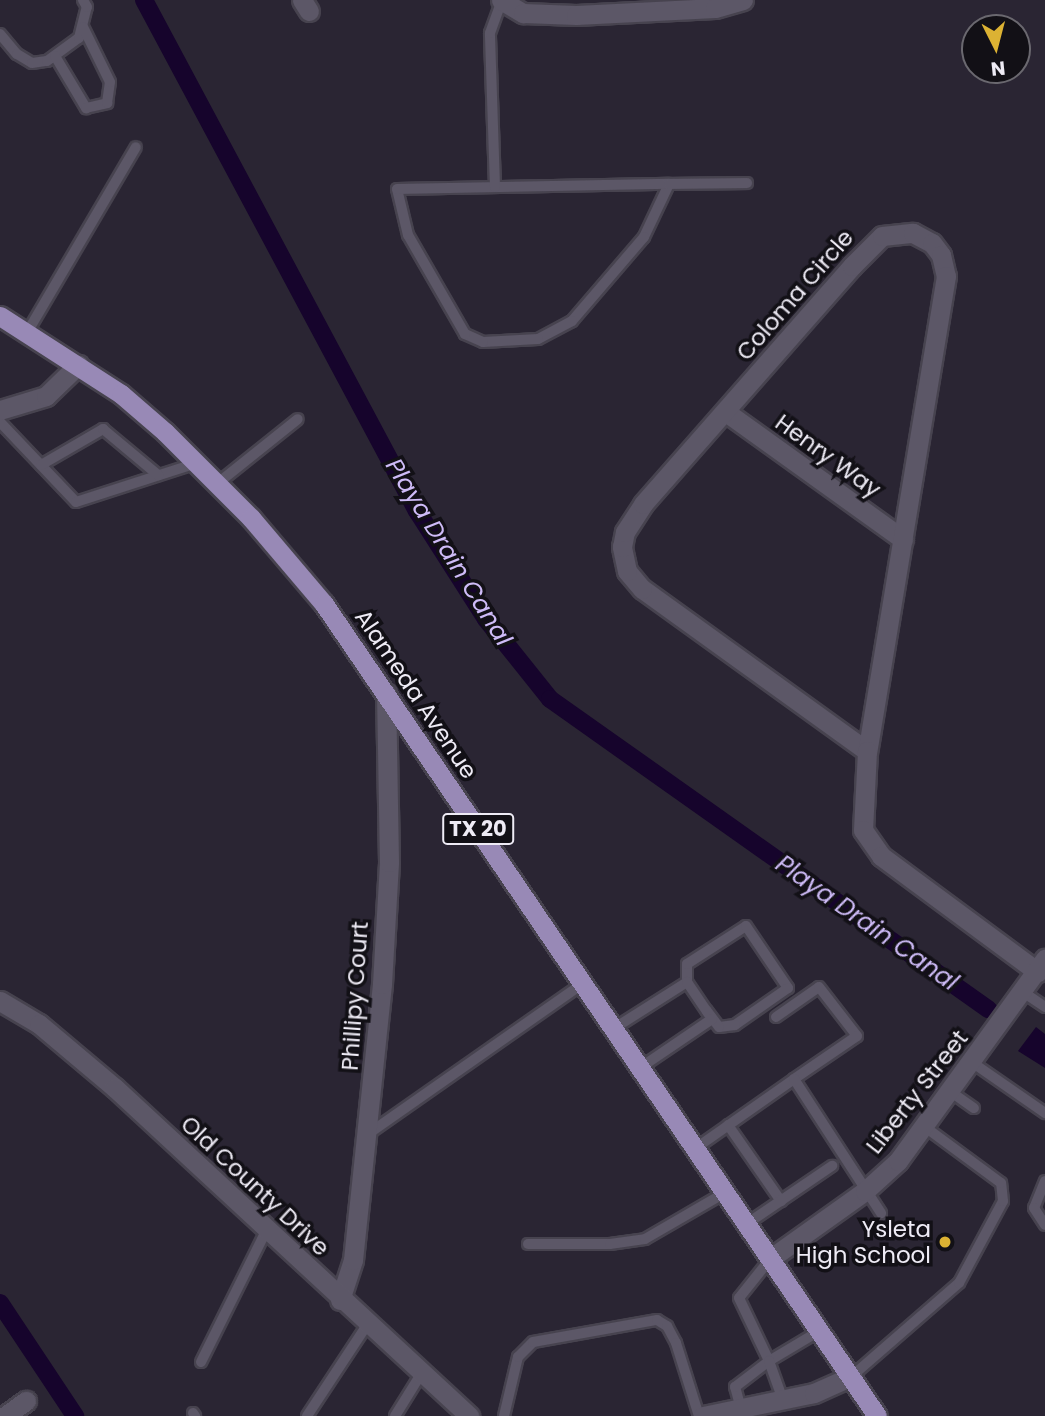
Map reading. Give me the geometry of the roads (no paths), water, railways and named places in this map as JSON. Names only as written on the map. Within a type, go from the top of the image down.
[{"type":"main road","name":"Alameda Avenue","points":[[0,316],[28,331],[121,394],[197,462],[317,595],[821,1330],[877,1416]]},
{"type":"street","points":[[502,0],[523,13],[576,15],[715,8],[743,0]]},
{"type":"street","name":"Coloma Circle","points":[[867,751],[642,590],[627,571],[622,547],[629,524],[877,239],[894,232],[913,233],[932,243],[946,276],[867,751],[861,813],[870,844],[881,856],[1041,966]]},
{"type":"street","points":[[0,410],[46,396],[78,365]]},
{"type":"street","name":"Henry Way","points":[[726,412],[903,539]]},
{"type":"street","name":"Phillipy Court","points":[[340,1300],[353,1261],[368,1134],[389,862],[386,693]]},
{"type":"street","name":"Liberty Street","points":[[771,1258],[865,1191],[925,1127],[1041,966]]},
{"type":"street","name":"Old County Drive","points":[[0,1000],[40,1024],[115,1088],[340,1300],[469,1416]]},
{"type":"street","points":[[701,1416],[783,1400],[852,1376]]},
{"type":"street","points":[[5,1416],[26,1401]]},
{"type":"lane","points":[[0,34],[32,63],[55,56],[79,38],[87,7],[83,0]]},
{"type":"lane","points":[[495,187],[490,33],[502,0]]},
{"type":"lane","points":[[55,56],[86,108],[107,103],[110,82],[83,27]]},
{"type":"lane","points":[[28,331],[136,147]]},
{"type":"lane","points":[[670,184],[644,237],[572,321],[538,339],[483,342],[465,334],[408,235],[397,188],[495,187],[670,184],[747,183]]},
{"type":"lane","points":[[218,484],[298,419]]},
{"type":"lane","points":[[0,422],[76,502],[197,462]]},
{"type":"lane","points":[[41,465],[103,429],[158,475]]},
{"type":"lane","points":[[640,1069],[712,1019],[687,982],[687,964],[746,926],[788,988],[735,1026],[719,1027],[706,1010]]},
{"type":"lane","points":[[613,1029],[687,982]]},
{"type":"lane","points":[[368,1134],[582,984]]},
{"type":"lane","points":[[696,1147],[857,1036],[819,987],[776,1017]]},
{"type":"lane","points":[[1023,992],[1045,1007]]},
{"type":"lane","points":[[972,1063],[1045,1113]]},
{"type":"lane","points":[[794,1079],[881,1213]]},
{"type":"lane","points":[[951,1092],[974,1108]]},
{"type":"lane","points":[[728,1125],[781,1201]]},
{"type":"lane","points":[[852,1376],[959,1283],[1003,1201],[1000,1183],[925,1127]]},
{"type":"lane","points":[[747,1223],[832,1166]]},
{"type":"lane","points":[[1045,1181],[1034,1208],[1045,1225]]},
{"type":"lane","points":[[528,1244],[610,1244],[645,1239],[726,1192]]},
{"type":"lane","points":[[201,1362],[266,1231]]},
{"type":"lane","points":[[771,1258],[739,1298],[769,1361],[783,1400]]},
{"type":"lane","points":[[504,1416],[519,1357],[533,1342],[657,1320],[667,1326],[676,1343],[701,1416]]},
{"type":"lane","points":[[307,1416],[367,1325]]},
{"type":"lane","points":[[741,1409],[735,1387],[769,1361],[821,1330]]},
{"type":"lane","points":[[396,1416],[421,1374]]},
{"type":"waterway","name":"Playa Drain Canal","points":[[144,0],[417,511],[486,619],[550,699],[988,1009]]},
{"type":"waterway","points":[[0,1303],[75,1416]]},
{"type":"place","name":"Ysleta High School","points":[[945,1242]]}]
